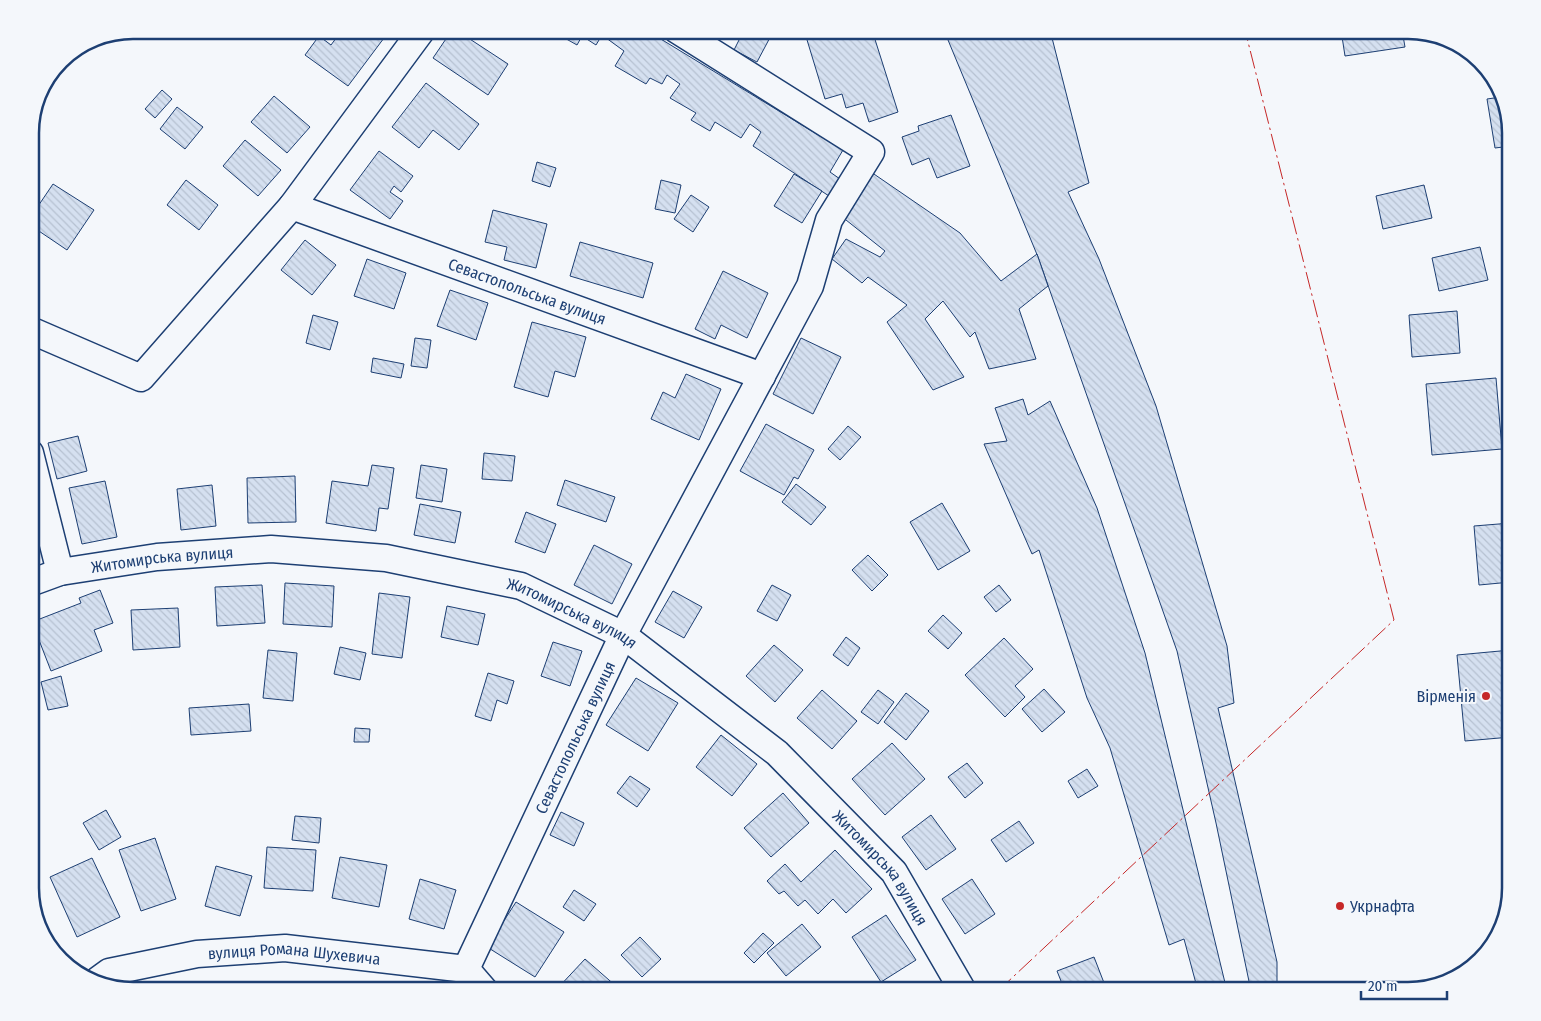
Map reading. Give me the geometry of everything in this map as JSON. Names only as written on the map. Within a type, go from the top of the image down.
[{"type":"street","points":[[39,334],[141,378],[292,206],[415,39]]},
{"type":"street","name":"Севастопольська вулиця","points":[[466,969],[624,635],[810,286],[829,220],[871,152],[691,39]]},
{"type":"street","name":"Севастопольська вулиця","points":[[292,206],[762,376]]},
{"type":"street","points":[[39,489],[60,572]]},
{"type":"street","name":"Житомирська вулиця","points":[[39,580],[60,572],[157,557],[271,549],[386,558],[521,586],[624,635],[777,754],[894,872],[958,982]]},
{"type":"street","name":"вулиця Романа Шухевича","points":[[102,977],[109,972],[198,954],[285,948],[466,969]]},
{"type":"street","points":[[466,969],[478,982]]},
{"type":"building","points":[[317,39],[323,39],[331,45],[335,39],[383,39],[348,86],[305,55]]},
{"type":"building","points":[[446,39],[470,39],[508,64],[488,95],[433,58]]},
{"type":"building","points":[[566,39],[580,39],[577,45]]},
{"type":"building","points":[[587,39],[600,39],[596,45]]},
{"type":"building","points":[[608,39],[661,39],[843,150],[830,172],[840,179],[829,196],[753,146],[761,132],[750,124],[741,138],[715,122],[710,131],[691,120],[696,113],[670,98],[680,84],[667,75],[662,84],[650,78],[646,84],[615,66],[624,51]]},
{"type":"building","points":[[740,39],[769,39],[757,62],[734,50]]},
{"type":"building","points":[[807,39],[875,39],[898,112],[869,122],[863,103],[846,108],[842,94],[825,99]]},
{"type":"building","points":[[1052,39],[1089,183],[1068,192],[1099,259],[1156,406],[1227,646],[1234,703],[1218,708],[1277,962],[1277,982],[1249,982],[1177,651],[1038,257],[948,40]]},
{"type":"building","points":[[1342,39],[1404,39],[1405,47],[1345,56]]},
{"type":"building","points":[[426,83],[479,124],[459,150],[433,130],[419,148],[392,127]]},
{"type":"building","points":[[162,90],[172,99],[155,118],[145,109]]},
{"type":"building","points":[[274,96],[310,127],[287,153],[251,122]]},
{"type":"building","points":[[1495,98],[1499,109],[1502,147],[1495,148],[1487,99]]},
{"type":"building","points":[[177,107],[203,127],[185,149],[160,129]]},
{"type":"building","points":[[951,115],[970,166],[937,178],[929,158],[912,165],[902,137],[919,131],[918,126]]},
{"type":"building","points":[[245,140],[281,170],[258,196],[223,166]]},
{"type":"building","points":[[379,151],[413,176],[401,192],[394,186],[390,192],[403,201],[390,219],[350,190]]},
{"type":"building","points":[[537,162],[556,168],[550,187],[532,181]]},
{"type":"building","points":[[871,172],[960,233],[1001,281],[1037,254],[1048,286],[1019,309],[1036,359],[989,369],[975,332],[970,337],[943,301],[925,319],[964,377],[933,390],[887,322],[907,305],[868,277],[862,283],[832,259],[846,239],[880,257],[885,251],[841,216]]},
{"type":"building","points":[[794,174],[822,191],[802,223],[774,206]]},
{"type":"building","points":[[186,180],[218,205],[199,230],[167,205]]},
{"type":"building","points":[[661,180],[681,185],[675,213],[655,209]]},
{"type":"building","points":[[53,184],[94,210],[67,250],[39,231],[39,205]]},
{"type":"building","points":[[1424,185],[1432,218],[1383,229],[1376,196]]},
{"type":"building","points":[[691,195],[709,207],[693,232],[674,219]]},
{"type":"building","points":[[493,210],[547,224],[536,268],[504,260],[507,247],[485,242]]},
{"type":"building","points":[[305,240],[336,265],[312,295],[281,270]]},
{"type":"building","points":[[580,242],[653,263],[643,298],[570,276]]},
{"type":"building","points":[[1480,247],[1488,280],[1439,291],[1432,258]]},
{"type":"building","points":[[367,259],[406,273],[394,309],[354,296]]},
{"type":"building","points":[[723,271],[768,293],[747,338],[721,325],[715,339],[695,329]]},
{"type":"building","points":[[450,290],[488,303],[476,340],[437,326]]},
{"type":"building","points":[[1457,311],[1460,353],[1412,357],[1409,315]]},
{"type":"building","points":[[313,315],[338,322],[330,350],[306,343]]},
{"type":"building","points":[[532,322],[586,337],[575,377],[555,371],[548,397],[514,387]]},
{"type":"building","points":[[415,338],[431,340],[427,368],[411,366]]},
{"type":"building","points":[[801,338],[841,357],[813,414],[773,394]]},
{"type":"building","points":[[373,358],[404,364],[401,378],[371,372]]},
{"type":"building","points":[[686,374],[721,389],[699,440],[651,419],[663,392],[675,398]]},
{"type":"building","points":[[1496,378],[1502,449],[1432,455],[1426,384]]},
{"type":"building","points":[[1023,399],[1028,415],[1050,401],[1097,508],[1145,653],[1225,982],[1196,982],[1184,939],[1169,945],[1110,748],[1087,698],[1039,550],[1032,554],[984,444],[1007,441],[995,408]]},
{"type":"building","points":[[766,424],[814,450],[798,479],[794,477],[784,495],[740,471]]},
{"type":"building","points":[[848,426],[861,437],[840,460],[828,449]]},
{"type":"building","points":[[78,436],[87,471],[57,479],[48,443]]},
{"type":"building","points":[[484,453],[515,456],[512,481],[482,479]]},
{"type":"building","points":[[372,465],[394,468],[388,509],[379,508],[376,531],[326,523],[332,481],[368,486]]},
{"type":"building","points":[[421,465],[447,469],[442,502],[416,498]]},
{"type":"building","points":[[295,476],[296,522],[248,523],[247,478]]},
{"type":"building","points":[[565,480],[615,497],[606,522],[557,505]]},
{"type":"building","points":[[105,481],[117,537],[82,544],[69,488]]},
{"type":"building","points":[[796,484],[826,507],[811,525],[782,502]]},
{"type":"building","points":[[212,485],[216,526],[181,530],[177,489]]},
{"type":"building","points":[[942,503],[970,551],[938,570],[910,522]]},
{"type":"building","points":[[420,504],[461,512],[455,543],[414,535]]},
{"type":"building","points":[[526,512],[556,524],[545,553],[515,542]]},
{"type":"building","points":[[1502,524],[1502,583],[1479,585],[1474,526]]},
{"type":"building","points":[[594,545],[632,564],[612,604],[574,585]]},
{"type":"building","points":[[868,555],[888,575],[872,591],[852,570]]},
{"type":"building","points":[[285,583],[334,586],[332,627],[283,624]]},
{"type":"building","points":[[262,585],[265,623],[217,626],[215,587]]},
{"type":"building","points":[[772,585],[791,595],[777,621],[757,611]]},
{"type":"building","points":[[999,585],[1011,600],[996,612],[984,597]]},
{"type":"building","points":[[100,590],[113,623],[94,630],[102,651],[51,671],[39,640],[39,619],[81,603],[79,598]]},
{"type":"building","points":[[673,591],[702,607],[684,638],[655,622]]},
{"type":"building","points":[[379,593],[410,597],[402,658],[372,654]]},
{"type":"building","points":[[447,606],[485,614],[478,645],[441,637]]},
{"type":"building","points":[[178,608],[180,647],[133,650],[131,610]]},
{"type":"building","points":[[943,615],[962,633],[948,649],[928,631]]},
{"type":"building","points":[[846,637],[860,648],[848,666],[833,655]]},
{"type":"building","points":[[1004,638],[1033,669],[1015,686],[1025,697],[1005,717],[965,675]]},
{"type":"building","points":[[553,642],[582,651],[570,686],[541,676]]},
{"type":"building","points":[[774,645],[803,670],[775,702],[746,676]]},
{"type":"building","points":[[340,647],[366,653],[360,680],[334,674]]},
{"type":"building","points":[[268,650],[297,653],[293,701],[263,698]]},
{"type":"building","name":"Вірменія","points":[[1502,651],[1502,738],[1465,741],[1457,655]]},
{"type":"building","points":[[488,673],[514,681],[507,704],[497,700],[491,721],[475,716]]},
{"type":"building","points":[[61,676],[68,706],[48,710],[41,682]]},
{"type":"building","points":[[636,678],[678,703],[648,751],[606,725]]},
{"type":"building","points":[[1044,689],[1065,712],[1042,732],[1022,709]]},
{"type":"building","points":[[822,690],[857,721],[832,749],[797,718]]},
{"type":"building","points":[[878,690],[894,702],[878,724],[861,712]]},
{"type":"building","points":[[906,693],[929,711],[906,740],[884,722]]},
{"type":"building","points":[[249,704],[251,731],[191,735],[189,708]]},
{"type":"building","points":[[355,728],[370,729],[369,742],[354,742]]},
{"type":"building","points":[[721,735],[757,764],[732,796],[696,767]]},
{"type":"building","points":[[892,743],[925,779],[885,815],[852,779]]},
{"type":"building","points":[[967,763],[983,783],[965,798],[948,777]]},
{"type":"building","points":[[1087,769],[1098,786],[1078,798],[1068,781]]},
{"type":"building","points":[[630,776],[650,789],[637,807],[617,793]]},
{"type":"building","points":[[783,793],[809,823],[771,857],[744,828]]},
{"type":"building","points":[[106,810],[121,837],[99,850],[83,823]]},
{"type":"building","points":[[561,812],[584,823],[574,846],[550,835]]},
{"type":"building","points":[[931,815],[956,849],[926,870],[902,837]]},
{"type":"building","points":[[295,816],[321,818],[319,843],[292,840]]},
{"type":"building","points":[[1019,821],[1034,843],[1006,862],[991,840]]},
{"type":"building","points":[[155,838],[176,899],[141,911],[119,850]]},
{"type":"building","points":[[267,847],[316,850],[313,891],[264,888]]},
{"type":"building","points":[[835,850],[872,889],[846,913],[833,899],[818,914],[805,900],[798,906],[784,891],[779,894],[767,881],[785,864],[801,882]]},
{"type":"building","points":[[340,857],[387,865],[379,907],[332,898]]},
{"type":"building","points":[[92,858],[120,917],[77,937],[50,877]]},
{"type":"building","points":[[216,866],[252,876],[240,916],[205,906]]},
{"type":"building","points":[[420,879],[456,890],[444,929],[409,919]]},
{"type":"building","points":[[972,879],[995,914],[965,934],[942,899]]},
{"type":"building","points":[[574,890],[596,904],[584,921],[563,907]]},
{"type":"building","points":[[516,902],[564,932],[535,977],[487,947]]},
{"type":"building","points":[[886,915],[916,960],[881,982],[852,937]]},
{"type":"building","points":[[802,924],[821,947],[786,976],[767,953]]},
{"type":"building","points":[[763,933],[774,943],[754,963],[744,953]]},
{"type":"building","points":[[640,937],[661,959],[642,977],[621,955]]},
{"type":"building","points":[[1094,957],[1104,982],[1061,982],[1057,971]]},
{"type":"building","points":[[585,959],[611,982],[563,982]]},
{"type":"power","points":[[1008,982],[1394,620],[1247,39]]},
{"type":"place","name":"Вірменія","points":[[1486,696]]},
{"type":"place","name":"Укрнафта","points":[[1340,906]]}]
